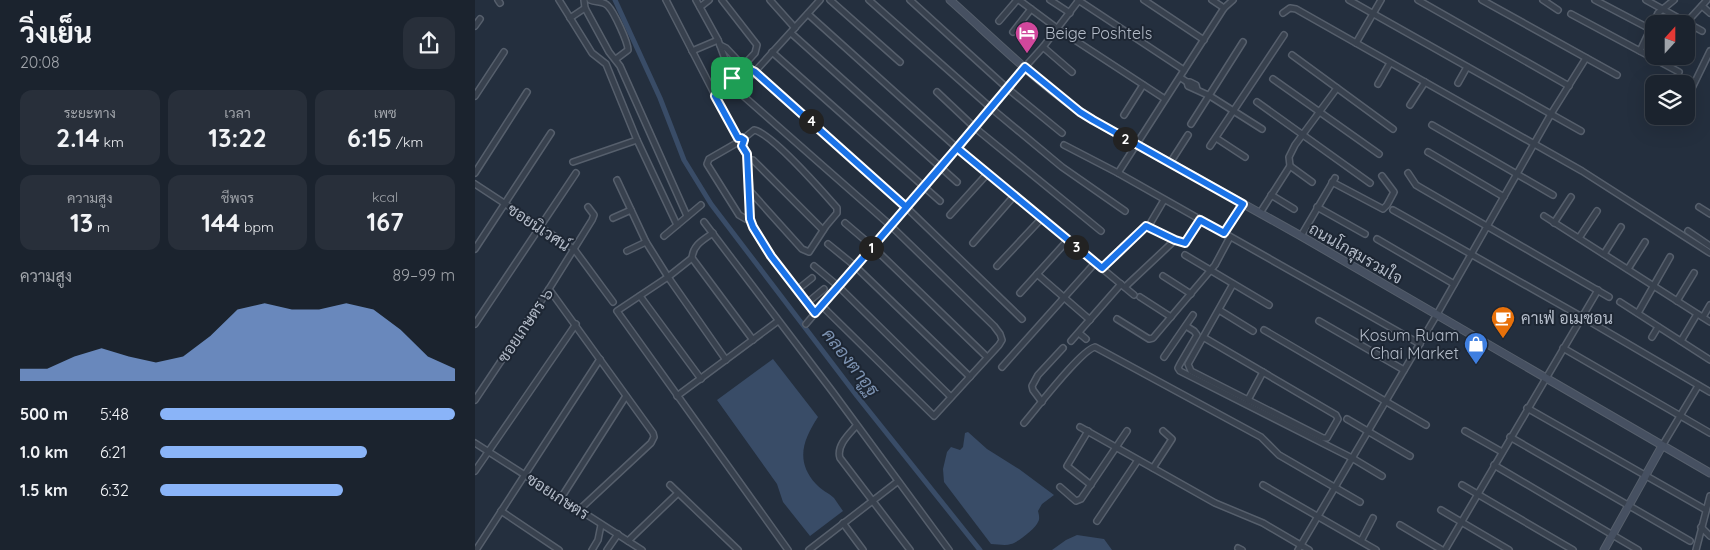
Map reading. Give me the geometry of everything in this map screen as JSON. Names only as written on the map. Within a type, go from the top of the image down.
[{"type":"street","points":[[559,0],[592,53],[606,64],[637,140],[677,225]]},
{"type":"street","points":[[584,0],[585,8],[609,52],[620,66],[687,216]]},
{"type":"street","points":[[589,0],[601,1],[608,6],[626,39],[628,50],[616,59]]},
{"type":"street","points":[[665,0],[715,96],[744,144],[742,146],[748,160],[750,219],[757,235],[815,313]]},
{"type":"street","points":[[696,0],[719,43],[732,78]]},
{"type":"street","points":[[700,7],[709,0]]},
{"type":"street","points":[[715,96],[755,53],[757,45],[722,0]]},
{"type":"street","points":[[770,0],[793,31],[957,182]]},
{"type":"street","points":[[820,0],[740,88],[741,96],[890,225],[998,330],[1002,336],[1001,343],[933,416],[822,306]]},
{"type":"street","points":[[829,0],[899,62]]},
{"type":"street","points":[[869,0],[991,108],[1062,166],[1125,211]]},
{"type":"street","points":[[910,0],[1007,88],[1062,133]]},
{"type":"street","name":"ถนนโกสุมรวมใจ","points":[[950,0],[1025,67],[1080,112],[1301,236],[1436,316],[1546,377],[1710,473]]},
{"type":"street","points":[[999,21],[1018,0],[1058,29],[1165,99]]},
{"type":"street","points":[[1050,0],[1070,13]]},
{"type":"street","points":[[806,324],[1043,47],[1079,0],[1184,70]]},
{"type":"street","points":[[1144,0],[1204,40]]},
{"type":"street","points":[[1212,0],[1225,8]]},
{"type":"street","points":[[1118,173],[1225,8],[1233,0]]},
{"type":"street","points":[[1349,0],[1581,131]]},
{"type":"street","points":[[1356,43],[1381,0]]},
{"type":"street","points":[[1418,0],[1569,86]]},
{"type":"street","points":[[1482,0],[1617,74]]},
{"type":"street","points":[[1543,0],[1558,10]]},
{"type":"street","points":[[1595,0],[1645,26]]},
{"type":"street","points":[[1645,0],[1673,15]]},
{"type":"street","points":[[1657,15],[1674,0]]},
{"type":"street","points":[[1693,15],[1707,0]]},
{"type":"street","points":[[1702,6],[1710,13]]},
{"type":"street","points":[[569,18],[585,8]]},
{"type":"street","points":[[1283,13],[1290,8],[1296,9],[1609,188],[1710,253]]},
{"type":"street","points":[[1013,32],[1031,9]]},
{"type":"street","points":[[808,14],[957,148],[1067,241],[1123,286],[1171,317]]},
{"type":"street","points":[[1571,14],[1679,72]]},
{"type":"street","points":[[475,26],[480,19]]},
{"type":"street","points":[[1695,27],[1702,31]]},
{"type":"street","points":[[1210,146],[1284,35]]},
{"type":"street","points":[[1191,124],[1243,42]]},
{"type":"street","points":[[1640,51],[1645,42]]},
{"type":"street","points":[[692,51],[719,43]]},
{"type":"street","points":[[719,43],[743,66],[755,72],[906,207],[1023,319]]},
{"type":"street","points":[[1043,47],[1071,72]]},
{"type":"street","points":[[1695,80],[1710,50]]},
{"type":"street","points":[[475,96],[504,52]]},
{"type":"street","points":[[772,52],[940,202]]},
{"type":"street","points":[[1292,55],[1393,129]]},
{"type":"street","points":[[1299,548],[1420,344],[1533,144],[1585,58]]},
{"type":"street","points":[[1378,84],[1391,63]]},
{"type":"street","points":[[1458,84],[1467,67]]},
{"type":"street","points":[[1181,78],[1187,82],[1188,86],[1210,96],[1262,129]]},
{"type":"street","points":[[1273,79],[1379,154]]},
{"type":"street","points":[[1411,106],[1425,82]]},
{"type":"street","points":[[1124,114],[1143,85]]},
{"type":"street","points":[[1260,213],[1289,166],[1291,151],[1337,88]]},
{"type":"street","points":[[475,173],[527,92]]},
{"type":"street","points":[[937,92],[974,127],[1101,231]]},
{"type":"street","points":[[1257,102],[1370,183]]},
{"type":"street","points":[[1432,125],[1553,195]]},
{"type":"street","points":[[750,191],[805,251],[809,252],[837,213],[837,208],[794,162],[763,133],[754,130],[735,140],[735,144],[709,159],[707,164],[739,215],[745,219],[750,219]]},
{"type":"street","points":[[475,249],[551,133]]},
{"type":"street","points":[[1170,164],[1188,135]]},
{"type":"street","points":[[1216,138],[1245,157]]},
{"type":"street","points":[[573,162],[637,140]]},
{"type":"street","points":[[735,144],[742,146]]},
{"type":"street","points":[[1064,145],[1118,173],[1420,344]]},
{"type":"street","points":[[1428,152],[1504,196]]},
{"type":"street","points":[[748,160],[753,160],[823,230]]},
{"type":"street","points":[[1289,166],[1312,182]]},
{"type":"street","points":[[475,324],[575,173]]},
{"type":"street","points":[[950,215],[987,173]]},
{"type":"street","points":[[1408,173],[1416,185],[1609,297]]},
{"type":"street","points":[[1301,236],[1333,180],[1383,209],[1394,192],[1382,176]]},
{"type":"street","points":[[617,180],[646,242],[726,360]]},
{"type":"street","name":"ซอยนิเวศน์","points":[[475,184],[573,249],[613,302]]},
{"type":"street","points":[[1271,195],[1294,209]]},
{"type":"street","points":[[973,242],[1014,196]]},
{"type":"street","points":[[1554,223],[1571,197]]},
{"type":"street","points":[[1151,222],[1164,200]]},
{"type":"street","points":[[1224,233],[1243,204]]},
{"type":"street","points":[[664,236],[701,205]]},
{"type":"street","name":"ซอยเกษตร ๖","points":[[475,400],[549,289],[594,215],[588,206]]},
{"type":"street","points":[[1317,207],[1365,234]]},
{"type":"street","points":[[1699,207],[1710,214]]},
{"type":"street","points":[[613,218],[631,210]]},
{"type":"street","points":[[1393,210],[1710,392]]},
{"type":"street","points":[[1579,238],[1597,211]]},
{"type":"street","points":[[1544,216],[1710,322]]},
{"type":"street","points":[[997,266],[1041,219]]},
{"type":"street","points":[[1102,268],[1146,226],[1185,243],[1200,220]]},
{"type":"street","points":[[704,222],[949,550]]},
{"type":"street","points":[[845,223],[873,246],[987,357]]},
{"type":"street","points":[[1604,254],[1621,227]]},
{"type":"street","points":[[1688,231],[1710,246]]},
{"type":"street","points":[[713,233],[693,249],[692,258],[753,340]]},
{"type":"street","points":[[1117,319],[1151,340],[1211,270],[1230,237]]},
{"type":"street","points":[[1377,239],[1454,284]]},
{"type":"street","points":[[1071,341],[1123,286],[1175,240]]},
{"type":"street","points":[[1021,293],[1067,241]]},
{"type":"street","points":[[627,252],[646,242]]},
{"type":"street","points":[[1628,269],[1645,242]]},
{"type":"street","points":[[829,244],[855,266],[970,377]]},
{"type":"street","points":[[1185,255],[1269,305]]},
{"type":"street","points":[[1638,313],[1670,257]]},
{"type":"street","points":[[692,258],[668,277],[617,311],[788,550]]},
{"type":"street","points":[[1002,367],[1095,263]]},
{"type":"street","points":[[814,266],[838,286],[951,397]]},
{"type":"street","points":[[1677,301],[1694,273]]},
{"type":"street","points":[[1037,274],[1090,320]]},
{"type":"street","points":[[1163,276],[1191,294]]},
{"type":"street","points":[[797,290],[812,278]]},
{"type":"street","points":[[1203,337],[1336,415],[1338,419],[1330,435],[1327,438],[1323,438],[1188,368],[1188,364],[1203,337],[1219,310],[1233,284]]},
{"type":"street","points":[[549,289],[653,433],[653,440],[579,510]]},
{"type":"street","points":[[807,303],[824,289]]},
{"type":"street","points":[[1400,526],[1444,550],[1598,290]]},
{"type":"street","points":[[640,296],[701,379]]},
{"type":"street","points":[[1620,302],[1710,360]]},
{"type":"street","points":[[1703,317],[1710,305]]},
{"type":"street","points":[[1219,310],[1253,331]]},
{"type":"street","points":[[1681,341],[1697,314]]},
{"type":"street","points":[[1164,357],[1193,315]]},
{"type":"street","points":[[677,396],[778,321]]},
{"type":"street","points":[[1319,321],[1404,370]]},
{"type":"street","points":[[475,471],[576,324]]},
{"type":"street","points":[[1186,326],[1197,335],[1178,368],[1180,371],[1352,458],[1382,476]]},
{"type":"street","points":[[1652,337],[1658,327]]},
{"type":"street","points":[[1264,330],[1426,425]]},
{"type":"street","points":[[1079,333],[1086,339]]},
{"type":"street","points":[[1024,423],[1076,362],[1088,350],[1095,347],[1261,438],[1279,455],[1360,502]]},
{"type":"street","points":[[1042,402],[1032,386],[1038,375],[1063,348]]},
{"type":"street","points":[[1563,348],[1710,433]]},
{"type":"street","points":[[484,550],[477,548],[600,358]]},
{"type":"street","points":[[1248,400],[1263,372]]},
{"type":"street","points":[[1604,550],[1698,386]]},
{"type":"street","points":[[561,498],[627,396]]},
{"type":"street","points":[[1527,408],[1706,510]]},
{"type":"street","points":[[1347,420],[1368,430],[1410,456]]},
{"type":"street","points":[[856,426],[838,453],[843,463],[910,550]]},
{"type":"street","points":[[1079,427],[1215,503],[1263,523],[1299,548],[1309,550]]},
{"type":"street","points":[[1088,431],[1067,466],[1091,485]]},
{"type":"street","points":[[1059,487],[1076,501],[1079,501],[1127,431]]},
{"type":"street","points":[[1153,468],[1172,439],[1163,431]]},
{"type":"street","points":[[1465,431],[1502,452]]},
{"type":"street","points":[[1510,437],[1690,542]]},
{"type":"street","name":"ซอยเกษตร","points":[[475,443],[641,550]]},
{"type":"street","points":[[1097,521],[1138,460]]},
{"type":"street","points":[[1494,465],[1638,550]]},
{"type":"street","points":[[809,550],[897,482]]},
{"type":"street","points":[[670,484],[738,550]]},
{"type":"street","points":[[1263,485],[1376,550]]},
{"type":"street","points":[[1462,485],[1573,550]]},
{"type":"street","points":[[629,541],[679,494]]},
{"type":"street","points":[[1703,550],[1696,547],[1710,496]]},
{"type":"street","points":[[1441,510],[1509,550]]},
{"type":"street","points":[[501,511],[559,550]]},
{"type":"street","points":[[1361,541],[1373,518]]},
{"type":"street","points":[[843,523],[863,550]]},
{"type":"street","points":[[592,550],[601,525]]},
{"type":"street","points":[[1701,528],[1710,536]]},
{"type":"street","points":[[607,550],[618,534]]},
{"type":"water","points":[[773,359],[818,417],[805,442],[803,459],[805,467],[816,484],[834,498],[843,511],[810,536],[783,502],[777,484],[717,400]]},
{"type":"water","points":[[968,432],[987,449],[1019,469],[1054,495],[1042,504],[1038,511],[1039,521],[1037,525],[1014,543],[1006,545],[991,544],[944,482],[943,469],[947,452],[951,447],[960,450],[963,447],[965,433]]},
{"type":"water","points":[[1077,535],[1104,539],[1112,550],[1052,550]]},
{"type":"waterway","name":"คลองตาอูฐ","points":[[615,0],[660,98],[684,160],[711,204],[857,396],[980,550]]},
{"type":"place","name":"Beige Poshtels","points":[[1027,54]]},
{"type":"place","name":"คาเฟ่ อเมซอน","points":[[1503,339]]},
{"type":"place","name":"Kosum Ruam Chai Market","points":[[1476,365]]},
{"type":"route","points":[[732,78],[715,96],[738,138],[744,140],[742,146],[747,154],[750,219],[757,235],[771,256],[815,313],[957,148],[1025,67],[1080,112],[1243,204],[1224,233],[1200,220],[1185,243],[1146,226],[1102,268],[1067,241],[957,148],[906,207],[755,72],[743,66],[732,78]]}]
